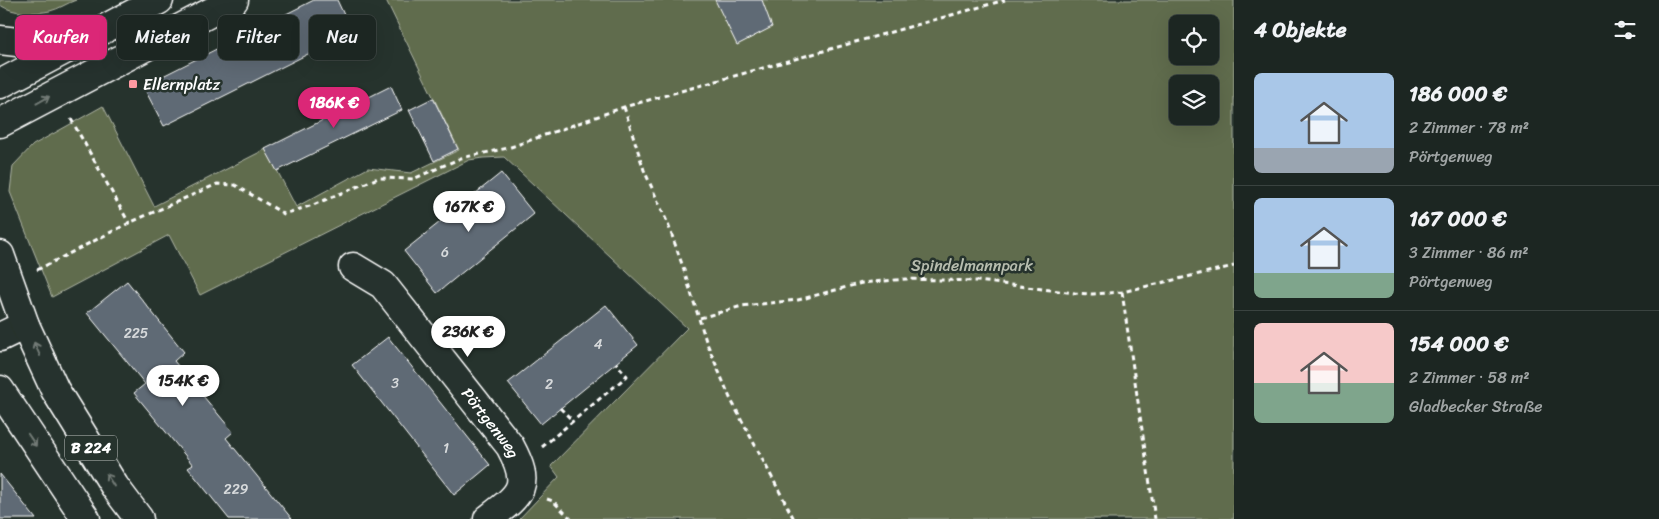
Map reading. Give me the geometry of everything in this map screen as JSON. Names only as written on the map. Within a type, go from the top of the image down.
[{"type":"main road","points":[[107,28],[159,0]]},
{"type":"main road","points":[[4,125],[234,0]]},
{"type":"main road","points":[[0,40],[15,42]]},
{"type":"main road","points":[[0,84],[46,60]]},
{"type":"main road","name":"B 224","points":[[0,255],[25,324],[55,390],[115,487],[139,519]]},
{"type":"main road","name":"Pörtgenweg","points":[[352,267],[383,285],[510,446],[520,465],[521,487],[511,502],[488,519]]},
{"type":"main road","points":[[0,337],[25,324]]},
{"type":"main road","name":"B 224","points":[[0,390],[86,519]]},
{"type":"path","points":[[42,268],[129,223],[217,184],[235,185],[284,214],[313,206],[378,178],[413,179],[461,158],[508,148],[624,108],[1005,0]]},
{"type":"path","points":[[624,108],[644,170],[668,224],[706,341],[730,398],[794,519]]},
{"type":"path","points":[[69,117],[129,223]]},
{"type":"path","points":[[700,318],[742,306],[798,300],[862,283],[906,279],[978,280],[1094,294],[1122,292],[1234,266]]},
{"type":"path","points":[[1122,292],[1155,519]]},
{"type":"path","points":[[520,465],[627,376],[616,363]]},
{"type":"path","points":[[560,408],[573,421]]},
{"type":"green space","points":[[0,0],[76,0],[53,10],[31,13],[5,8],[0,5]]},
{"type":"green space","name":"Spindelmannpark","points":[[386,0],[1234,0],[1234,519],[519,519],[559,477],[551,466],[687,328],[504,157],[469,160],[200,295],[169,235],[52,297],[10,192],[13,166],[33,145],[103,106],[154,206],[266,149],[296,207],[368,168],[411,173],[459,150]]},
{"type":"building","points":[[314,0],[337,0],[344,15],[309,15],[309,54],[299,58],[299,15],[284,15]]},
{"type":"building","points":[[715,0],[762,0],[772,27],[737,45]]},
{"type":"building","points":[[218,48],[218,60],[296,60],[164,126],[143,86],[195,60],[208,60],[208,53]]},
{"type":"building","points":[[391,86],[402,110],[277,171],[265,149]]},
{"type":"building","points":[[433,98],[458,149],[434,161],[409,110]]},
{"type":"building","points":[[501,173],[534,214],[437,293],[404,251]]},
{"type":"building","points":[[127,281],[184,352],[174,361],[233,432],[226,438],[292,519],[229,519],[188,468],[193,465],[134,393],[145,384],[87,313]]},
{"type":"building","points":[[606,305],[638,345],[541,424],[508,383]]},
{"type":"building","points":[[388,337],[490,465],[454,495],[352,365]]},
{"type":"building","points":[[0,474],[36,519],[0,519]]},
{"type":"place","name":"Ellernplatz","points":[[133,84]]}]
